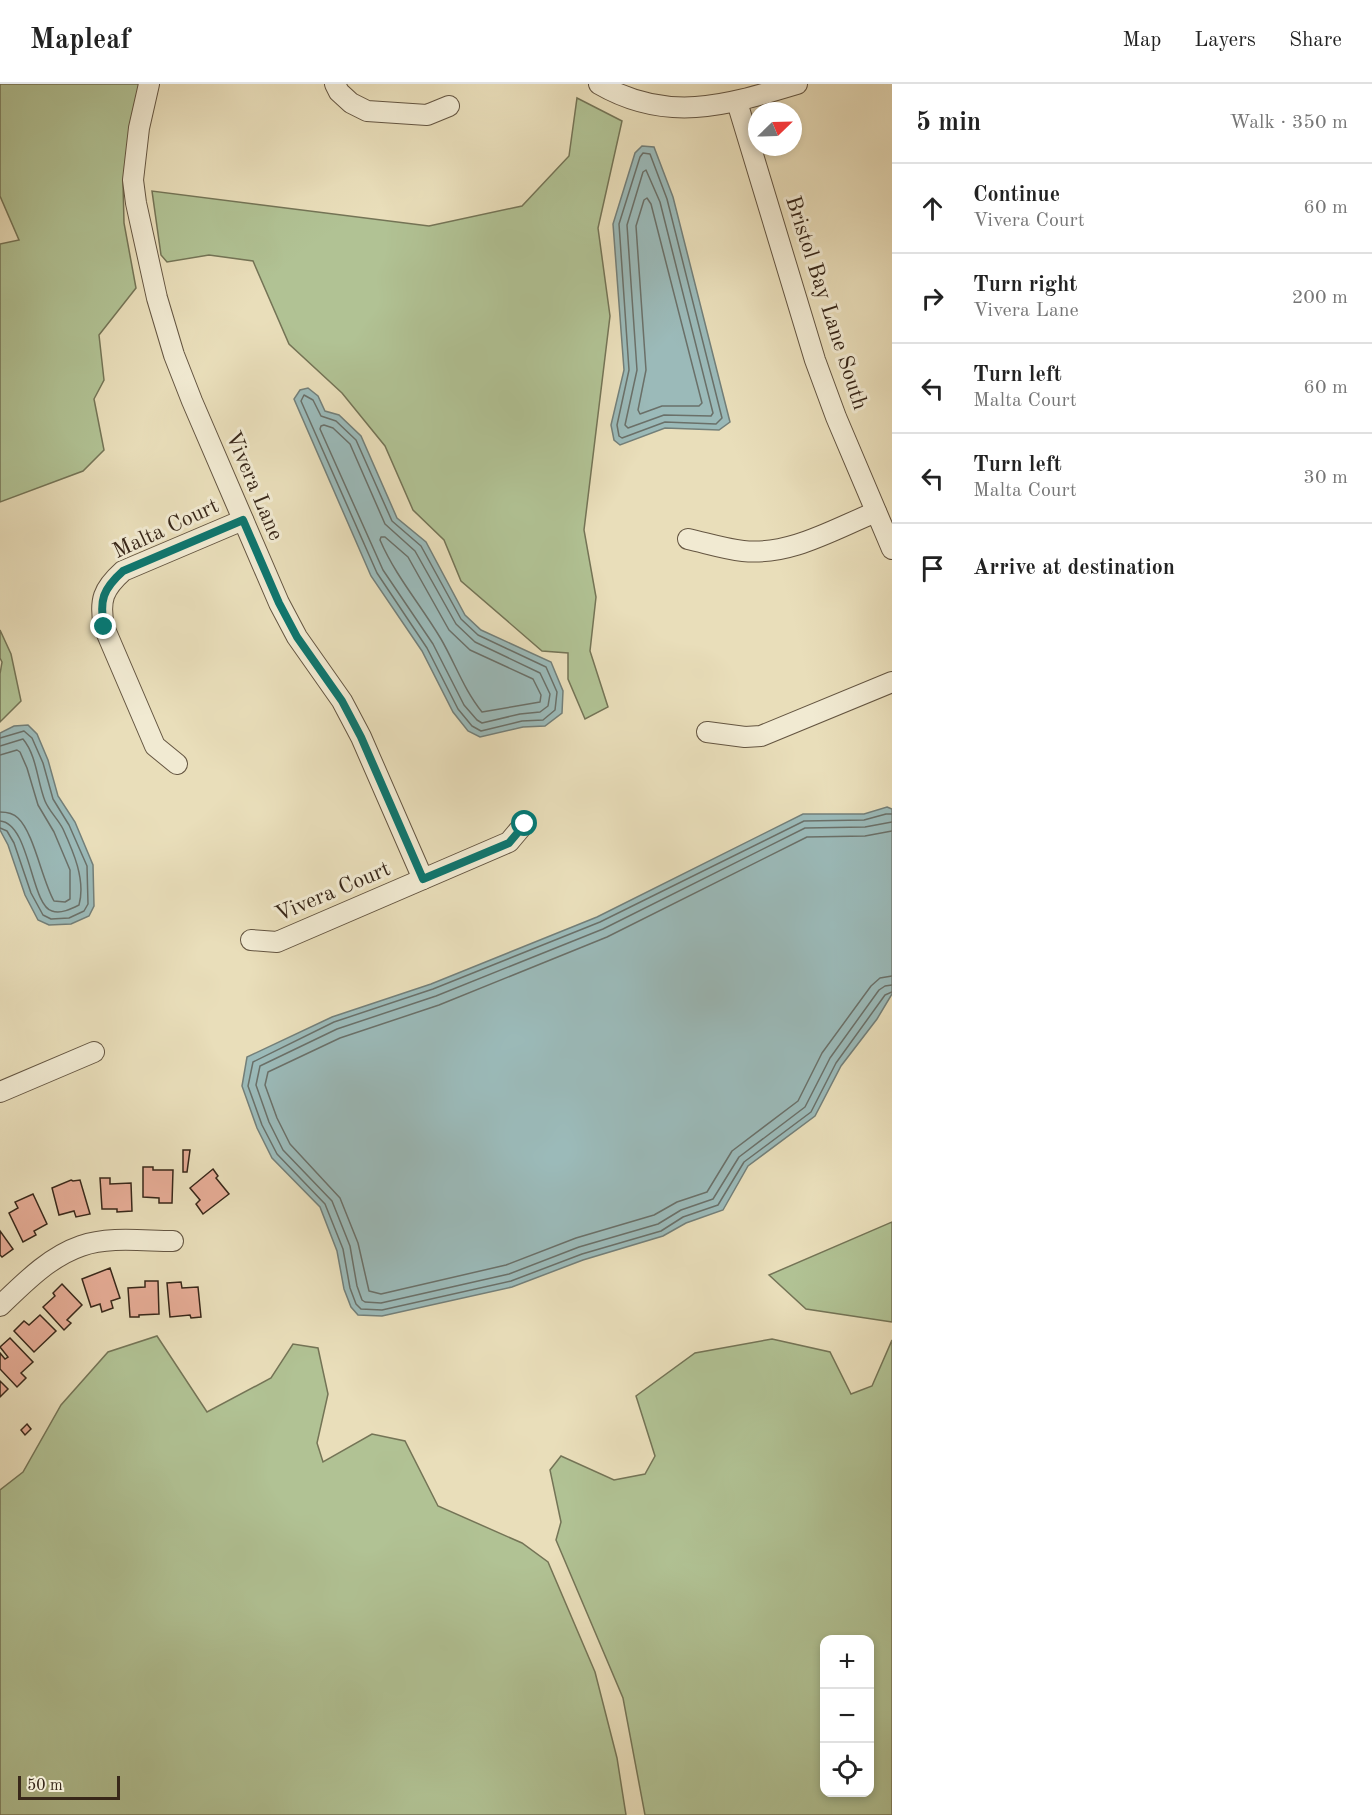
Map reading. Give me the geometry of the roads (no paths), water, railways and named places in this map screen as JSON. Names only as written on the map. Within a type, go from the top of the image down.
[{"type":"street","name":"Vivera Lane","points":[[149,84],[135,155],[133,180],[157,298],[174,355],[279,603],[292,629],[342,701],[361,737],[423,879]]},
{"type":"street","points":[[335,84],[339,92],[351,104],[367,111],[427,116],[449,106]]},
{"type":"street","points":[[599,84],[611,91],[646,103],[679,108],[707,107],[737,102],[797,84]]},
{"type":"street","name":"Bristol Bay Lane South","points":[[737,102],[815,360],[836,417],[892,549]]},
{"type":"street","points":[[688,539],[743,551],[769,551],[794,546],[876,512]]},
{"type":"street","name":"Malta Court","points":[[177,764],[155,746],[104,627],[103,578],[243,520]]},
{"type":"street","points":[[707,732],[745,737],[761,736],[892,682]]},
{"type":"street","name":"Vivera Court","points":[[251,940],[277,942],[509,843],[525,824]]},
{"type":"street","points":[[0,1092],[94,1052]]},
{"type":"street","points":[[0,1306],[34,1274],[57,1258],[82,1246],[106,1241],[173,1241]]},
{"type":"water","points":[[642,146],[654,147],[673,197],[730,422],[719,430],[665,428],[620,445],[614,440],[611,425],[624,370],[613,224],[635,153]]},
{"type":"water","points":[[308,388],[318,396],[325,411],[339,415],[361,436],[397,518],[426,542],[465,615],[481,630],[551,662],[563,691],[562,713],[545,726],[523,727],[480,737],[468,731],[453,712],[422,651],[371,576],[294,399],[300,390]]},
{"type":"water","points":[[28,725],[37,734],[48,760],[58,796],[75,822],[93,865],[94,906],[89,916],[71,924],[49,925],[38,920],[25,895],[8,845],[0,830],[0,733],[14,726]]},
{"type":"water","points":[[887,807],[892,809],[892,994],[877,1019],[841,1066],[815,1116],[748,1166],[723,1210],[686,1223],[663,1236],[583,1260],[512,1287],[382,1316],[358,1315],[351,1307],[344,1289],[337,1251],[320,1207],[272,1158],[257,1128],[242,1086],[247,1057],[332,1017],[431,984],[597,917],[803,814],[864,814]]}]
